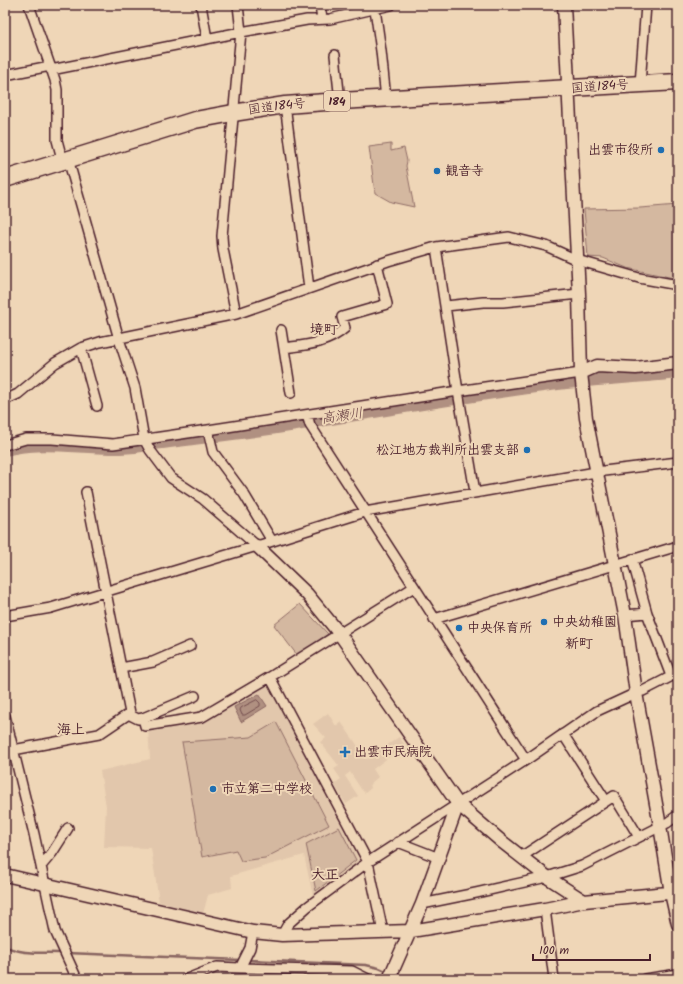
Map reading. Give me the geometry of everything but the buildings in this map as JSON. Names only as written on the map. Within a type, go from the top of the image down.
[{"type":"highway","name":"国道184号","points":[[5,179],[195,120],[285,105],[678,82]]},
{"type":"street","points":[[29,5],[55,80],[57,90],[57,140],[61,155],[68,159],[119,339],[135,388],[144,439],[150,450],[171,478],[203,499],[257,546],[307,594],[339,633],[458,804],[501,842],[547,877],[584,901]]},
{"type":"street","points":[[201,5],[207,39]]},
{"type":"street","points":[[236,314],[222,236],[241,32],[238,5]]},
{"type":"street","points":[[320,5],[322,19]]},
{"type":"street","points":[[5,75],[51,68],[308,20],[322,19],[391,5]]},
{"type":"street","points":[[564,5],[579,294],[581,373],[586,418],[625,615],[636,693],[660,826],[674,893],[678,924]]},
{"type":"street","points":[[640,84],[646,5]]},
{"type":"street","points":[[374,9],[381,51],[386,98]]},
{"type":"street","points":[[335,55],[340,101]]},
{"type":"street","points":[[285,105],[309,288]]},
{"type":"street","points":[[5,400],[18,394],[55,363],[81,348],[100,342],[236,314],[378,264],[436,247],[509,237],[546,246],[577,260],[639,278],[678,285]]},
{"type":"street","points":[[436,247],[475,492]]},
{"type":"street","points":[[284,348],[317,344],[340,333],[345,328],[342,317],[387,304],[378,264]]},
{"type":"street","points":[[446,306],[579,294]]},
{"type":"street","points":[[281,330],[291,393]]},
{"type":"street","points":[[81,348],[97,406]]},
{"type":"street","points":[[5,445],[26,439],[52,439],[113,444],[581,373],[598,366],[636,368],[678,363]]},
{"type":"street","points":[[307,415],[310,425],[365,512],[526,760]]},
{"type":"street","points":[[208,430],[213,452],[244,494],[272,541]]},
{"type":"street","points":[[5,616],[51,608],[365,512],[596,472],[678,462]]},
{"type":"street","points":[[86,492],[130,713],[138,719],[143,718],[195,696]]},
{"type":"street","points":[[434,619],[678,546]]},
{"type":"street","points":[[282,935],[288,924],[307,907],[398,842],[526,760],[597,711],[675,675],[647,613],[632,559]]},
{"type":"street","points":[[143,718],[145,726],[202,717],[270,677],[414,587]]},
{"type":"street","points":[[625,615],[647,613]]},
{"type":"street","points":[[121,668],[153,662],[190,646]]},
{"type":"street","points":[[270,677],[368,862],[383,932]]},
{"type":"street","points":[[14,750],[99,734],[130,713]]},
{"type":"street","points":[[5,716],[42,866],[44,884],[55,931],[77,979]]},
{"type":"street","points":[[563,734],[606,801]]},
{"type":"street","points":[[521,856],[614,796],[640,837]]},
{"type":"street","points":[[389,979],[422,904],[458,804]]},
{"type":"street","points":[[422,904],[547,877],[582,866],[678,816]]},
{"type":"street","points":[[42,866],[68,828]]},
{"type":"street","points":[[398,842],[439,858]]},
{"type":"street","points":[[5,875],[253,932],[282,935],[411,931],[545,909],[584,901],[674,893]]},
{"type":"street","points":[[545,909],[554,979]]},
{"type":"street","points":[[240,968],[250,948],[253,932]]},
{"type":"street","points":[[187,979],[217,967],[352,971],[368,979]]},
{"type":"street","points":[[645,979],[678,974]]},
{"type":"shaded area","points":[[391,144],[391,151],[404,148],[414,207],[391,202],[375,193],[369,147]]},
{"type":"shaded area","points":[[678,205],[678,279],[627,268],[603,258],[588,257],[584,209],[640,208]]},
{"type":"shaded area","points":[[300,604],[328,634],[297,655],[274,625]]},
{"type":"shaded area","name":"市立第二中学校","points":[[266,680],[360,862],[313,896],[304,855],[231,876],[232,888],[208,895],[203,914],[159,902],[151,848],[104,847],[106,806],[100,771],[150,759],[148,728],[177,723]]},
{"type":"shaded area","name":"出雲市民病院","points":[[328,713],[336,726],[341,722],[367,759],[399,737],[405,745],[373,769],[378,777],[370,784],[371,788],[365,793],[350,772],[345,776],[358,796],[346,804],[334,784],[341,779],[334,769],[339,766],[320,742],[326,738],[313,724]]},
{"type":"shaded area","points":[[276,722],[329,825],[265,858],[241,861],[236,850],[202,857],[182,742],[251,737]]},
{"type":"shaded area","points":[[339,827],[356,860],[316,891],[306,844]]},
{"type":"water","points":[[259,694],[267,706],[241,722],[234,707]]},
{"type":"waterway","name":"高瀬川","points":[[5,449],[39,444],[124,447],[296,424],[532,386],[678,372]]},
{"type":"waterway","points":[[5,946],[25,952],[62,953]]},
{"type":"waterway","points":[[67,953],[241,960]]},
{"type":"waterway","points":[[246,960],[366,965],[388,972]]},
{"type":"waterway","points":[[394,975],[403,979]]},
{"type":"place","name":"出雲市役所","points":[[661,150]]},
{"type":"place","name":"観音寺","points":[[437,171]]},
{"type":"place","name":"松江地方裁判所出雲支部","points":[[527,450]]},
{"type":"place","name":"中央幼稚園","points":[[544,622]]},
{"type":"place","name":"中央保育所","points":[[459,628]]},
{"type":"place","name":"出雲市民病院","points":[[345,752]]},
{"type":"place","name":"市立第二中学校","points":[[213,789]]},
{"type":"district","name":"境町","points":[[324,330]]},
{"type":"district","name":"新町","points":[[579,644]]},
{"type":"district","name":"海上","points":[[71,730]]},
{"type":"district","name":"大正","points":[[325,875]]}]
